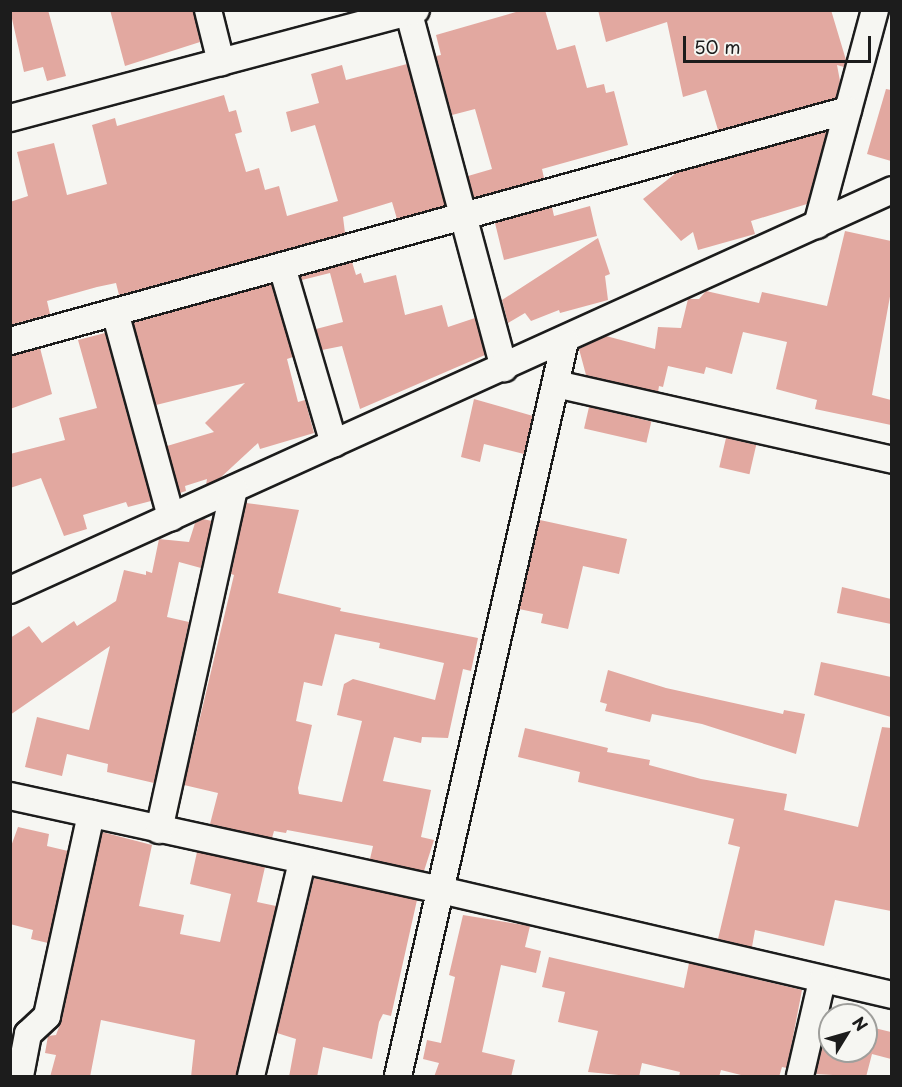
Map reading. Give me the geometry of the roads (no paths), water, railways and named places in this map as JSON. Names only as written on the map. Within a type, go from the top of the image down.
[{"type":"street","points":[[208,10],[221,62]]},
{"type":"street","points":[[817,225],[875,10]]},
{"type":"street","points":[[10,118],[411,11],[504,368]]},
{"type":"street","points":[[10,340],[848,110]]},
{"type":"street","points":[[10,590],[565,341],[891,190]]},
{"type":"street","points":[[282,267],[334,444]]},
{"type":"street","points":[[115,312],[171,517]]},
{"type":"street","points":[[398,1077],[565,341]]},
{"type":"street","points":[[556,384],[891,460]]},
{"type":"street","points":[[159,830],[234,489]]},
{"type":"street","points":[[10,796],[302,862],[441,890],[891,996]]},
{"type":"street","points":[[20,1077],[28,1034],[47,1016],[91,814]]},
{"type":"street","points":[[251,1077],[302,862]]},
{"type":"street","points":[[800,1077],[822,981]]}]
